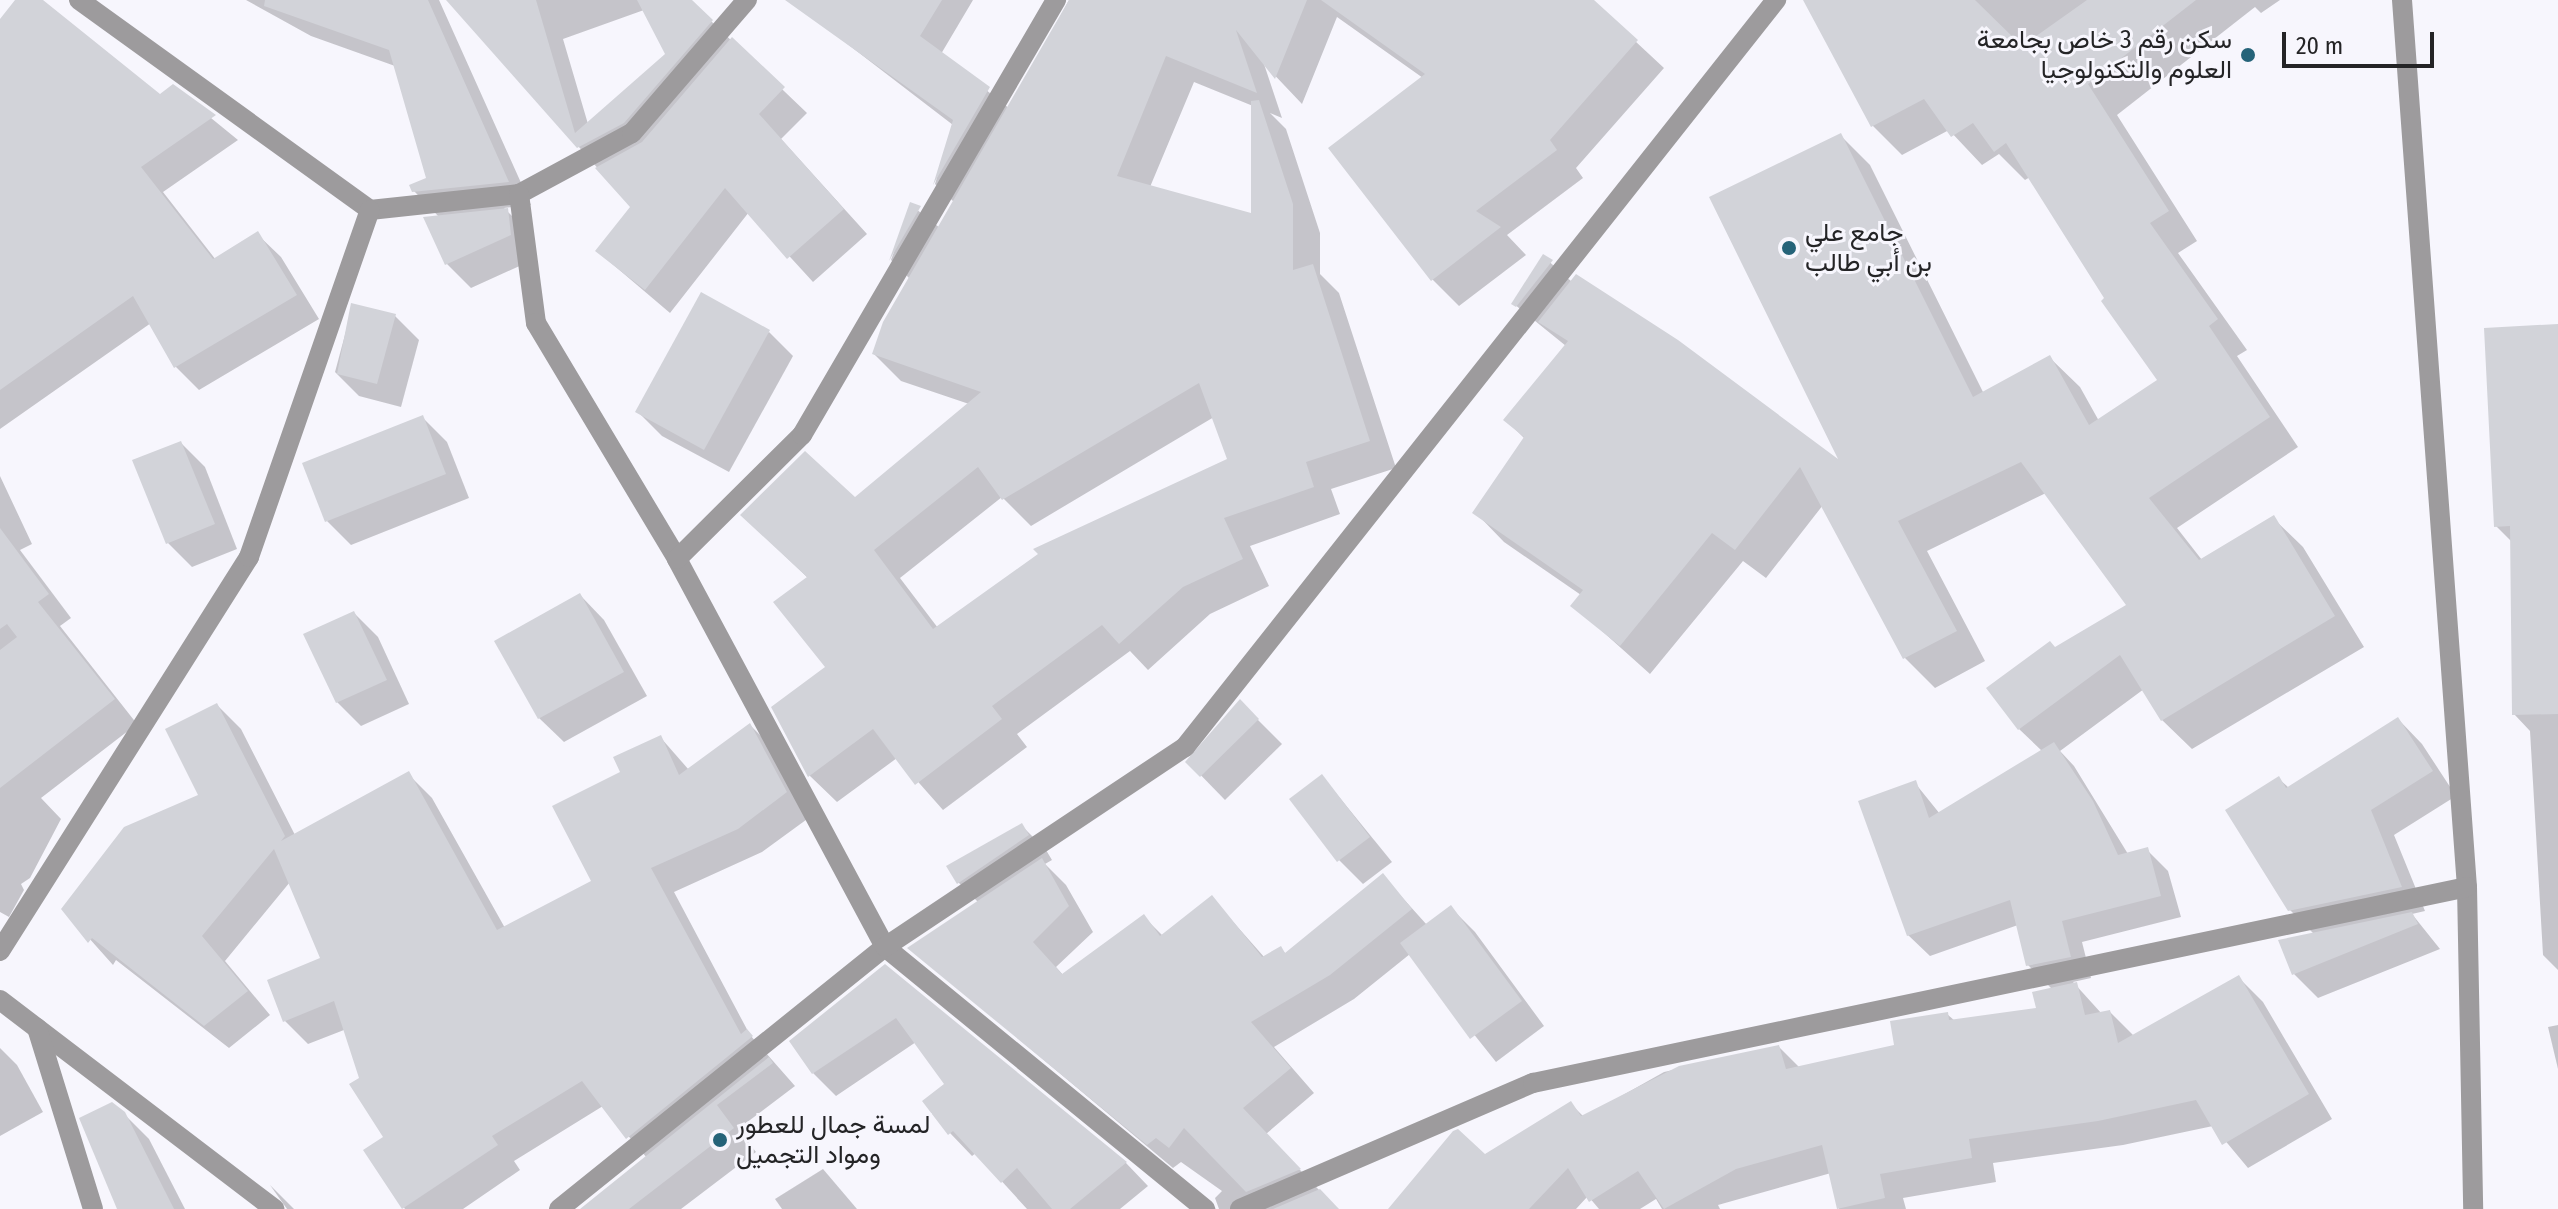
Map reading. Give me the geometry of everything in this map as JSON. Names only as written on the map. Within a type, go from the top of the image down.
[{"type":"street","points":[[79,0],[370,210],[519,194],[632,133],[747,0]]},
{"type":"street","points":[[677,559],[802,435],[1056,0]]},
{"type":"street","points":[[559,1209],[885,947],[1185,747],[1776,0]]},
{"type":"street","points":[[2402,0],[2467,887],[2473,1209]]},
{"type":"street","points":[[519,194],[536,323],[677,559],[885,947],[1205,1209]]},
{"type":"street","points":[[0,951],[249,557],[370,210]]},
{"type":"street","points":[[1240,1209],[1533,1083],[2467,887]]},
{"type":"street","points":[[0,1000],[274,1209]]},
{"type":"street","points":[[37,1028],[93,1209]]},
{"type":"building","points":[[15,0],[43,0],[160,94],[173,84],[216,115],[141,167],[213,259],[258,231],[297,295],[174,368],[133,296],[0,390],[0,19]]},
{"type":"building","points":[[265,0],[428,0],[509,182],[412,192],[409,185],[426,178],[389,50],[264,6]]},
{"type":"building","points":[[446,0],[536,0],[575,133],[665,54],[637,0],[692,0],[713,20],[624,123],[577,148]]},
{"type":"building","points":[[785,0],[942,0],[920,36],[990,87],[933,185],[953,120]]},
{"type":"building","points":[[1069,0],[1307,0],[1275,79],[1236,30],[1257,93],[1166,56],[1117,176],[1251,213],[1251,101],[1259,100],[1293,204],[1293,270],[1313,264],[1370,441],[1306,462],[1314,487],[1224,518],[1243,559],[1183,587],[1119,644],[1102,625],[992,706],[1002,719],[915,785],[873,729],[808,777],[771,707],[825,667],[773,602],[807,577],[740,515],[805,451],[855,497],[981,392],[872,354],[883,322]],"holes":[[[1199,383],[1227,459],[1033,549],[1038,554],[933,629],[874,550],[978,467],[1002,500]]]},
{"type":"building","points":[[1321,0],[1594,0],[1638,40],[1550,140],[1557,150],[1476,211],[1501,227],[1431,281],[1328,148],[1425,74]]},
{"type":"building","points":[[1803,0],[1975,0],[2022,46],[2087,0],[2196,0],[2088,84],[2169,211],[2150,223],[2218,319],[2209,326],[2270,417],[2149,498],[2199,560],[2274,515],[2335,616],[2161,721],[2120,655],[2018,730],[1986,688],[2050,641],[2055,647],[2126,605],[2021,462],[1898,521],[1957,631],[1903,659],[1800,467],[1735,550],[1712,533],[1620,646],[1570,606],[1583,590],[1472,513],[1524,437],[1503,420],[1568,341],[1538,322],[1576,274],[1678,340],[1838,459],[1709,197],[1841,133],[1973,397],[2050,355],[2089,425],[2157,380],[2101,301],[2104,298],[2006,143],[1994,152],[1973,123],[1951,137],[1924,99],[1871,127]]},
{"type":"building","points":[[732,37],[785,87],[759,114],[844,209],[787,259],[725,188],[645,290],[595,251],[630,207],[595,168],[642,142]]},
{"type":"building","points":[[910,202],[921,206],[889,261]]},
{"type":"building","points":[[508,208],[511,235],[445,265],[423,217]]},
{"type":"building","points":[[1543,254],[1553,260],[1516,307],[1511,304]]},
{"type":"building","points":[[701,292],[770,330],[704,450],[635,412]]},
{"type":"building","points":[[351,303],[396,314],[377,384],[337,374]]},
{"type":"building","points":[[2558,324],[2558,714],[2512,715],[2510,526],[2494,527],[2484,328]]},
{"type":"building","points":[[423,415],[446,474],[325,522],[302,463]]},
{"type":"building","points":[[181,441],[215,524],[166,544],[132,460]]},
{"type":"building","points":[[0,528],[49,594],[38,602],[115,699],[0,788],[0,650],[17,637],[7,624],[0,629]]},
{"type":"building","points":[[580,593],[624,672],[538,719],[494,641]]},
{"type":"building","points":[[354,611],[387,680],[336,703],[303,634]]},
{"type":"building","points":[[1240,699],[1259,719],[1200,777],[1185,762]]},
{"type":"building","points":[[217,703],[285,836],[281,841],[409,771],[497,930],[591,881],[552,806],[620,772],[613,757],[661,735],[679,775],[750,723],[787,792],[738,829],[651,868],[741,1034],[747,1029],[753,1036],[626,1139],[582,1081],[492,1136],[498,1145],[402,1209],[363,1150],[383,1137],[349,1084],[359,1078],[334,1001],[283,1022],[267,980],[320,958],[274,849],[202,936],[248,991],[204,1026],[92,938],[88,943],[61,909],[124,827],[198,795],[165,729]]},
{"type":"building","points":[[2398,717],[2433,771],[2371,810],[2402,887],[2288,911],[2225,810],[2279,776],[2286,788]]},
{"type":"building","points":[[2054,742],[2093,801],[2118,855],[2148,847],[2161,896],[2062,921],[2071,957],[2026,966],[2010,900],[1907,936],[1858,801],[1916,780],[1929,818]]},
{"type":"building","points":[[1322,774],[1370,837],[1337,862],[1289,799]]},
{"type":"building","points":[[1022,823],[1029,835],[957,884],[946,866]]},
{"type":"building","points":[[1042,858],[1069,906],[1033,942],[1062,974],[1144,914],[1160,936],[1212,895],[1262,957],[1281,946],[1285,953],[1383,873],[1412,909],[1330,975],[1251,1022],[1291,1068],[1243,1108],[1301,1169],[1246,1192],[1184,1128],[1169,1148],[1156,1138],[1147,1145],[907,948]]},
{"type":"building","points":[[1451,905],[1522,1001],[1470,1039],[1400,943]]},
{"type":"building","points":[[2412,912],[2418,924],[2292,975],[2278,940]]},
{"type":"building","points":[[885,964],[1127,1162],[1070,1209],[1052,1209],[1017,1168],[1001,1183],[953,1131],[948,1135],[922,1101],[944,1084],[896,1018],[812,1074],[789,1041]]},
{"type":"building","points":[[2239,975],[2309,1094],[2222,1145],[2196,1100],[2098,1121],[1969,1139],[1972,1158],[1880,1174],[1885,1198],[1837,1209],[1822,1145],[1736,1169],[1664,1209],[1638,1171],[1589,1202],[1568,1168],[1529,1209],[1388,1209],[1453,1131],[1458,1129],[1485,1154],[1571,1101],[1581,1116],[1679,1066],[1779,1045],[1786,1069],[1894,1045],[1890,1021],[1948,1012],[1949,1020],[2036,1008],[2032,992],[2077,982],[2085,1015],[2110,1010],[2118,1043]]},
{"type":"building","points":[[769,1057],[773,1063],[717,1105],[734,1128],[629,1209],[580,1209]]},
{"type":"building","points":[[112,1102],[125,1112],[174,1209],[117,1209],[79,1118]]},
{"type":"building","points":[[1320,1189],[1339,1209],[1273,1209]]},
{"type":"place","name":"سكن رقم 3 خاص بجامعة العلوم والتكنولوجيا","points":[[2248,55]]},
{"type":"place","name":"جامع علي بن أبي طالب","points":[[1789,248]]},
{"type":"place","name":"لمسة جمال للعطور ومواد التجميل","points":[[720,1140]]}]
